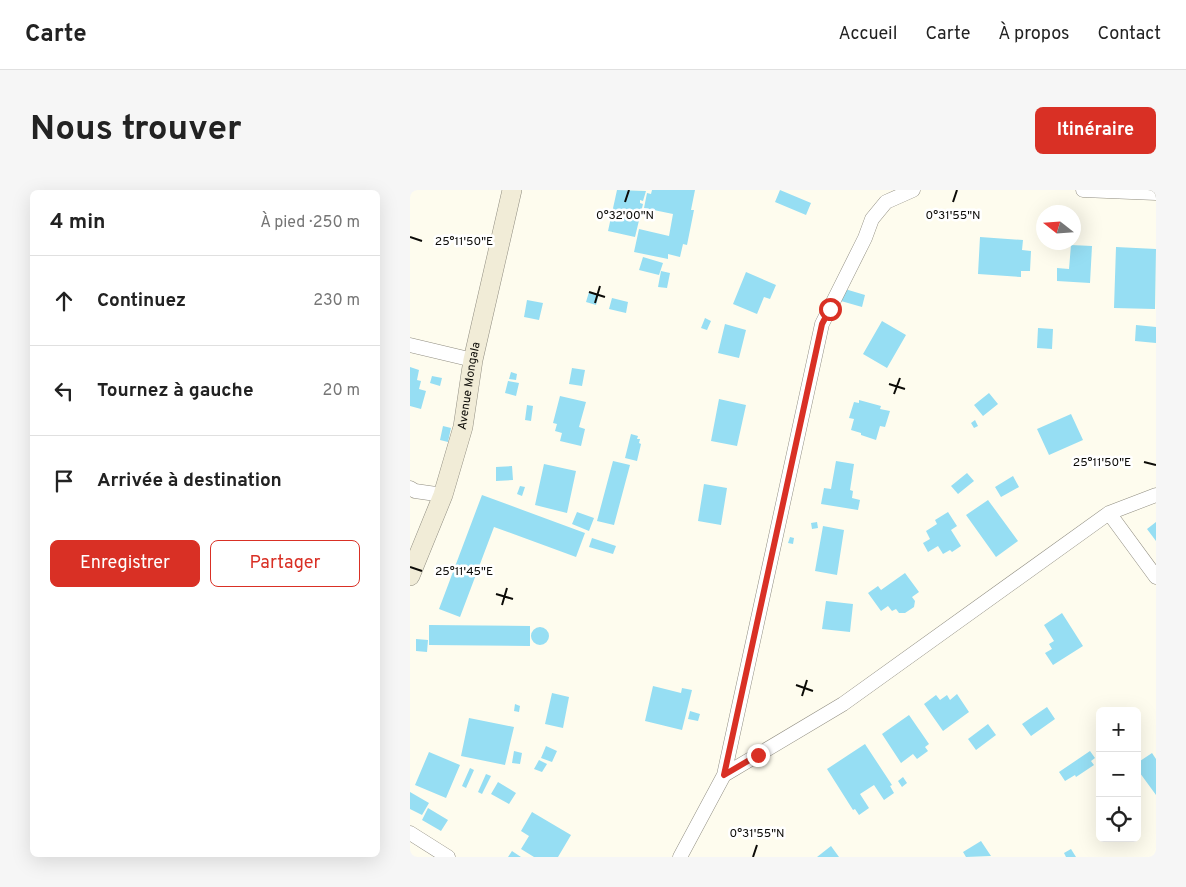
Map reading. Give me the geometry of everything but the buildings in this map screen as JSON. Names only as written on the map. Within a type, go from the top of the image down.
[{"type":"street","name":"Avenue Mongala","points":[[410,576],[442,495],[463,427],[473,360],[512,190]]},
{"type":"street","points":[[680,857],[724,775],[822,324],[872,220],[886,202],[912,190]]},
{"type":"street","points":[[1083,190],[1156,193]]},
{"type":"street","points":[[410,345],[473,360]]},
{"type":"street","points":[[410,488],[416,491],[442,495]]},
{"type":"street","points":[[724,775],[843,704],[1109,513],[1156,495]]},
{"type":"street","points":[[1109,513],[1156,577]]},
{"type":"street","points":[[410,834],[448,857]]},
{"type":"route","points":[[758,755],[724,775],[822,324],[830,309]]}]
